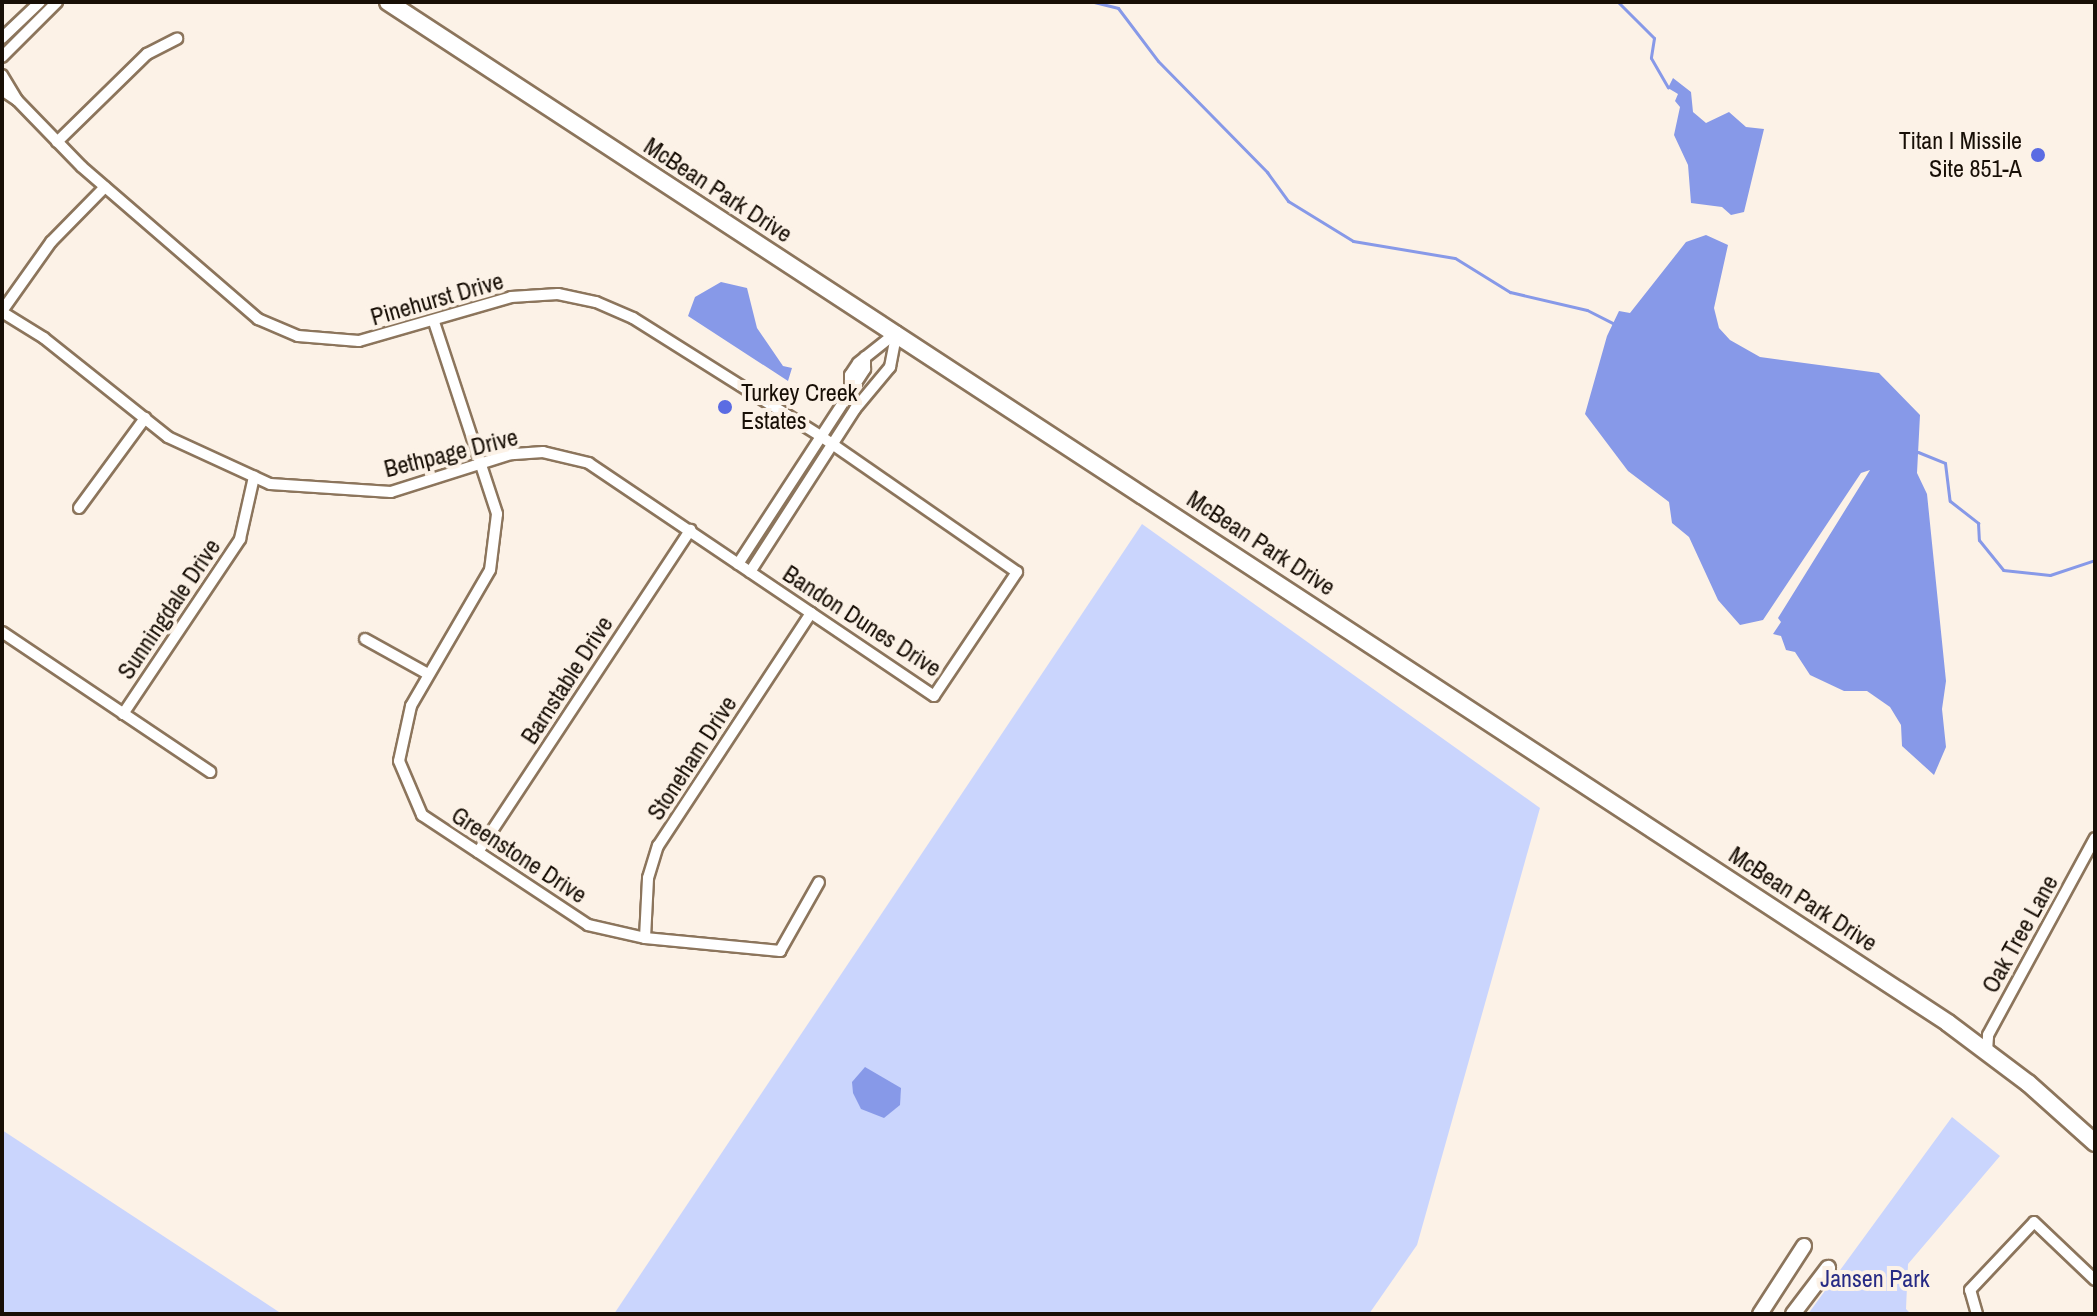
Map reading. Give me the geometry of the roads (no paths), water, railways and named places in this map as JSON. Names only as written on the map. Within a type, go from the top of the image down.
[{"type":"main road","name":"McBean Park Drive","points":[[388,2],[897,332],[1987,1051],[2095,1143]]},
{"type":"main road","points":[[1760,1314],[1804,1246]]},
{"type":"main road","points":[[1793,1314],[1828,1268]]},
{"type":"street","points":[[2,38],[40,2]]},
{"type":"street","points":[[2,57],[57,2]]},
{"type":"street","points":[[57,142],[147,54],[177,39]]},
{"type":"street","name":"Pinehurst Drive","points":[[2,75],[17,100],[105,187],[225,295],[277,328],[317,340],[359,341],[527,295],[596,302],[633,318],[827,441]]},
{"type":"street","name":"Pinehurst Drive","points":[[2,90],[17,100]]},
{"type":"street","points":[[2,311],[51,242],[105,187]]},
{"type":"street","name":"Bethpage Drive","points":[[2,311],[44,338],[168,437],[270,484],[391,492],[511,454],[566,455],[589,463],[738,564]]},
{"type":"street","name":"Greenstone Drive","points":[[434,322],[497,514],[490,570],[411,706],[399,761],[422,815],[588,925],[645,938],[780,951],[819,882]]},
{"type":"street","points":[[750,572],[827,441],[850,392],[850,375],[865,357],[897,332]]},
{"type":"street","points":[[738,564],[827,441],[890,367],[897,332]]},
{"type":"street","points":[[850,392],[863,401]]},
{"type":"street","points":[[79,508],[145,418]]},
{"type":"street","name":"Bandon Dunes Drive","points":[[738,564],[934,696],[1017,572],[827,441]]},
{"type":"street","name":"Sunningdale Drive","points":[[123,714],[240,539],[254,477]]},
{"type":"street","name":"Barnstable Drive","points":[[478,852],[690,530]]},
{"type":"street","name":"Stoneham Drive","points":[[645,938],[648,878],[658,846],[811,613]]},
{"type":"street","points":[[2,633],[210,772]]},
{"type":"street","points":[[365,639],[428,674]]},
{"type":"street","name":"Oak Tree Lane","points":[[1987,1051],[1988,1035],[2095,838]]},
{"type":"street","points":[[1977,1314],[1970,1290],[2034,1222],[2095,1280]]},
{"type":"water","points":[[1673,78],[1691,92],[1693,112],[1706,123],[1729,112],[1746,127],[1764,129],[1744,212],[1731,215],[1722,207],[1691,203],[1688,165],[1674,135],[1680,107],[1675,101],[1678,94],[1668,88]]},
{"type":"water","points":[[1706,235],[1728,245],[1714,308],[1719,328],[1730,340],[1760,357],[1879,373],[1920,415],[1917,473],[1927,494],[1946,681],[1942,709],[1946,747],[1934,775],[1902,746],[1901,725],[1890,707],[1867,691],[1844,691],[1810,675],[1795,652],[1786,650],[1781,636],[1773,634],[1781,622],[1778,618],[1870,470],[1861,473],[1763,620],[1740,625],[1718,600],[1689,537],[1672,523],[1669,502],[1628,471],[1585,414],[1607,336],[1619,311],[1630,313],[1686,242]]},
{"type":"water","points":[[721,282],[747,288],[757,328],[783,366],[792,368],[788,381],[688,316],[695,297]]},
{"type":"water","points":[[865,1067],[901,1088],[900,1105],[884,1118],[861,1109],[853,1093],[852,1082]]},
{"type":"waterway","points":[[1094,2],[1118,8],[1158,61],[1267,172],[1288,201],[1353,241],[1455,258],[1510,292],[1587,310],[1613,323]]},
{"type":"waterway","points":[[1618,2],[1654,38],[1651,58],[1668,88]]},
{"type":"waterway","points":[[1918,452],[1945,463],[1950,501],[1978,523],[1979,540],[2003,570],[2050,575],[2095,560]]},
{"type":"place","name":"Titan I Missile Site 851-A","points":[[2038,155]]},
{"type":"place","name":"Turkey Creek Estates","points":[[725,407]]},
{"type":"park label","name":"Jansen Park","points":[[1875,1279]]}]
